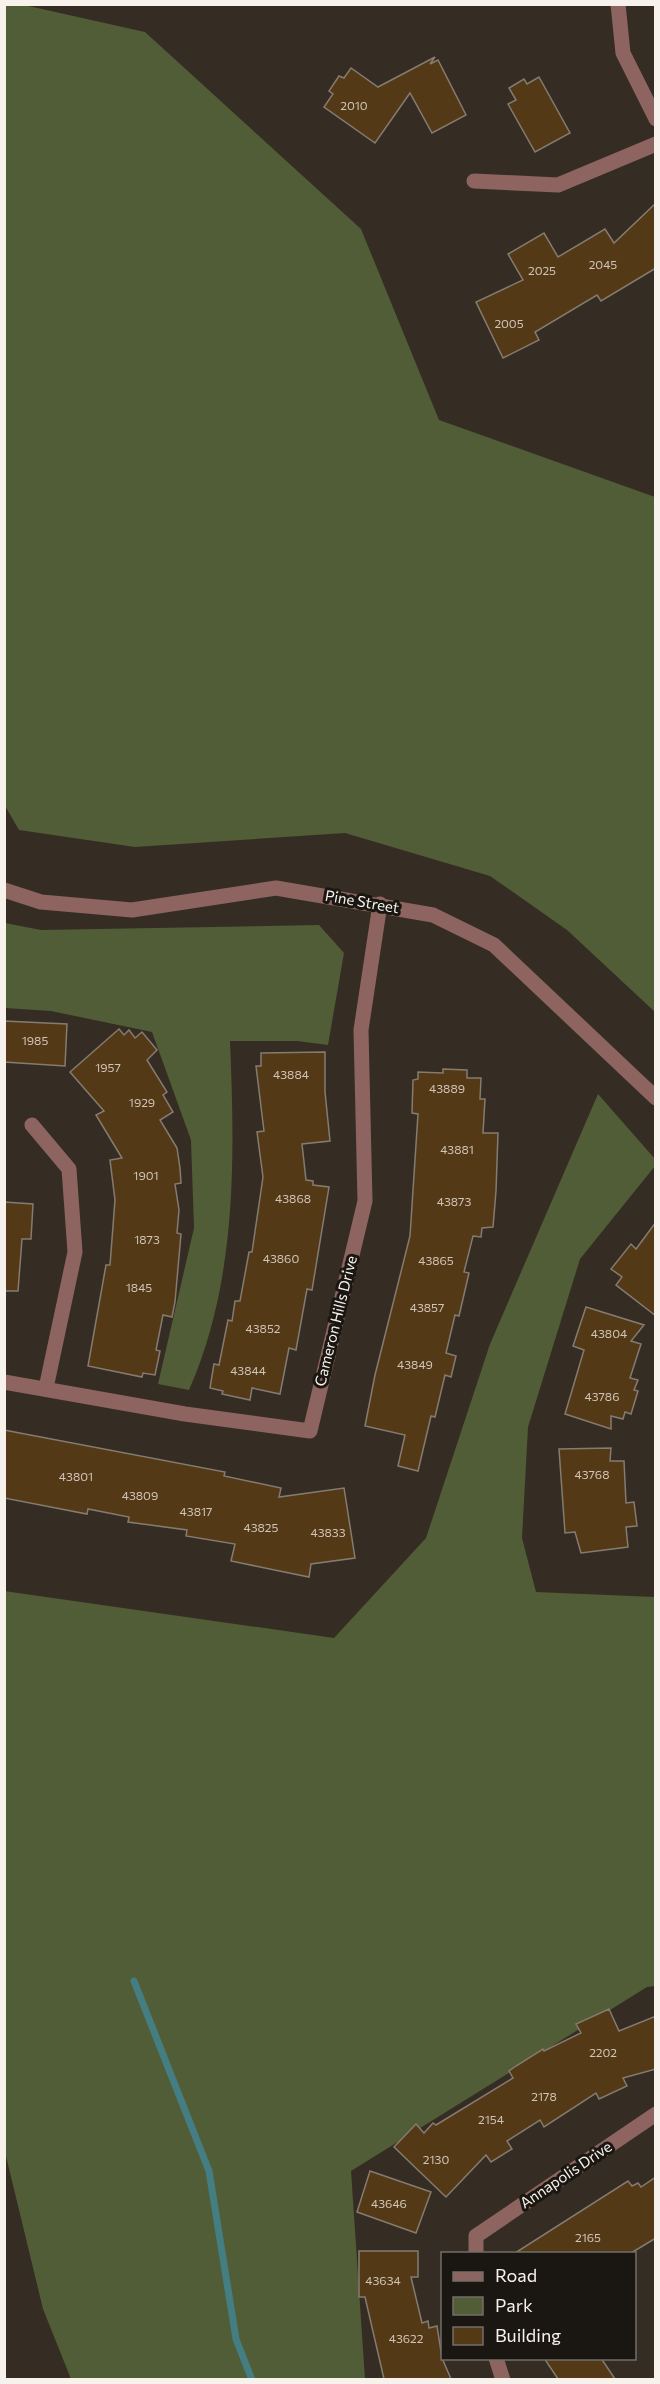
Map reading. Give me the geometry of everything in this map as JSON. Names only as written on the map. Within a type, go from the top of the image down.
[{"type":"street","points":[[618,4],[623,53],[656,119]]},
{"type":"street","points":[[474,181],[558,185],[656,144]]},
{"type":"street","name":"Pine Street","points":[[4,890],[41,902],[132,910],[276,888],[380,904],[433,915],[494,945],[656,1098]]},
{"type":"street","name":"Cameron Hills Drive","points":[[4,1382],[185,1414],[309,1431],[365,1201],[361,1030],[380,904]]},
{"type":"street","points":[[32,1125],[69,1169],[75,1252],[46,1388]]},
{"type":"street","name":"Annapolis Drive","points":[[476,2252],[476,2236],[656,2115]]},
{"type":"street","points":[[497,2360],[503,2379]]},
{"type":"green space","points":[[4,5],[24,5],[145,32],[361,229],[439,420],[655,497],[655,1012],[567,930],[490,876],[345,833],[135,847],[19,830],[4,804]]},
{"type":"green space","points":[[5,923],[41,930],[319,925],[344,953],[328,1045],[297,1041],[230,1041],[232,1175],[224,1263],[205,1349],[189,1390],[158,1384],[194,1228],[191,1140],[152,1032],[51,1011],[5,1008]]},
{"type":"green space","points":[[598,1094],[655,1159],[655,1166],[580,1259],[528,1427],[522,1538],[536,1592],[655,1597],[655,1986],[647,1987],[351,2171],[365,2379],[71,2379],[43,2309],[5,2152],[4,1591],[334,1638],[426,1538],[490,1344]]},
{"type":"building","points":[[435,57],[430,64],[438,60],[466,115],[432,133],[410,93],[375,143],[324,107],[333,94],[329,91],[339,76],[344,78],[351,68],[378,87]]},
{"type":"building","points":[[539,77],[570,133],[535,152],[508,104],[516,100],[509,88],[524,79],[527,84]]},
{"type":"building","points":[[656,203],[656,268],[601,301],[597,295],[535,332],[539,340],[503,358],[476,302],[523,280],[508,254],[544,233],[558,257],[605,229],[614,243]]},
{"type":"building","points":[[4,1021],[67,1024],[65,1066],[4,1062]]},
{"type":"building","points":[[119,1029],[124,1035],[129,1030],[135,1038],[142,1032],[157,1050],[147,1060],[167,1092],[163,1095],[173,1112],[160,1120],[177,1148],[181,1183],[175,1184],[179,1210],[177,1233],[181,1234],[172,1317],[163,1315],[156,1350],[160,1351],[155,1375],[143,1373],[142,1377],[88,1366],[106,1265],[110,1265],[115,1200],[110,1160],[122,1158],[96,1115],[104,1111],[70,1072]]},
{"type":"building","points":[[325,1052],[325,1092],[330,1141],[302,1144],[306,1180],[313,1181],[313,1185],[329,1187],[312,1290],[307,1289],[296,1350],[289,1348],[280,1394],[252,1388],[250,1400],[222,1394],[223,1391],[210,1388],[214,1364],[219,1365],[228,1320],[232,1321],[235,1301],[240,1301],[249,1252],[252,1252],[263,1177],[257,1132],[264,1131],[256,1066],[261,1066],[261,1053]]},
{"type":"building","points":[[443,1069],[467,1070],[467,1078],[481,1078],[480,1099],[485,1099],[483,1133],[498,1133],[496,1191],[493,1227],[482,1228],[481,1237],[473,1236],[464,1272],[469,1273],[459,1316],[455,1315],[446,1353],[456,1356],[451,1377],[445,1375],[435,1417],[431,1416],[418,1471],[398,1466],[405,1435],[365,1426],[375,1375],[410,1236],[418,1114],[412,1113],[413,1080],[418,1079],[418,1072],[443,1073]]},
{"type":"building","points":[[4,1202],[33,1204],[31,1239],[22,1239],[18,1291],[4,1291]]},
{"type":"building","points":[[656,1222],[656,1316],[616,1285],[622,1277],[611,1269],[631,1244],[636,1249]]},
{"type":"building","points":[[586,1307],[644,1325],[631,1341],[641,1344],[630,1378],[638,1380],[634,1390],[638,1391],[631,1414],[625,1412],[623,1419],[611,1416],[611,1429],[565,1414],[584,1350],[573,1346]]},
{"type":"building","points":[[4,1430],[225,1472],[224,1476],[281,1488],[279,1497],[344,1488],[355,1558],[311,1564],[309,1577],[231,1561],[235,1544],[186,1536],[187,1530],[128,1522],[129,1517],[88,1509],[87,1514],[4,1498]]},
{"type":"building","points":[[611,1448],[610,1461],[624,1461],[626,1503],[634,1502],[637,1526],[626,1527],[628,1547],[581,1553],[575,1532],[565,1533],[559,1449]]},
{"type":"building","points":[[609,2009],[619,2031],[656,2016],[656,2069],[623,2078],[627,2086],[599,2099],[596,2093],[544,2127],[540,2120],[507,2141],[512,2149],[491,2162],[486,2155],[446,2197],[394,2147],[416,2124],[424,2133],[433,2123],[436,2125],[513,2078],[509,2071],[516,2066],[543,2049],[544,2051],[581,2033],[576,2024]]},
{"type":"building","points":[[370,2171],[431,2192],[416,2233],[357,2212]]},
{"type":"building","points":[[656,2177],[656,2238],[633,2252],[517,2252],[628,2181],[632,2186],[638,2183],[641,2187]]},
{"type":"building","points":[[359,2251],[418,2251],[418,2277],[411,2277],[422,2323],[428,2321],[429,2328],[437,2326],[441,2360],[451,2379],[384,2379],[365,2297],[359,2297]]},
{"type":"building","points":[[545,2360],[602,2360],[615,2379],[558,2379]]},
{"type":"waterway","points":[[134,1981],[209,2171],[236,2339],[252,2380]]}]
